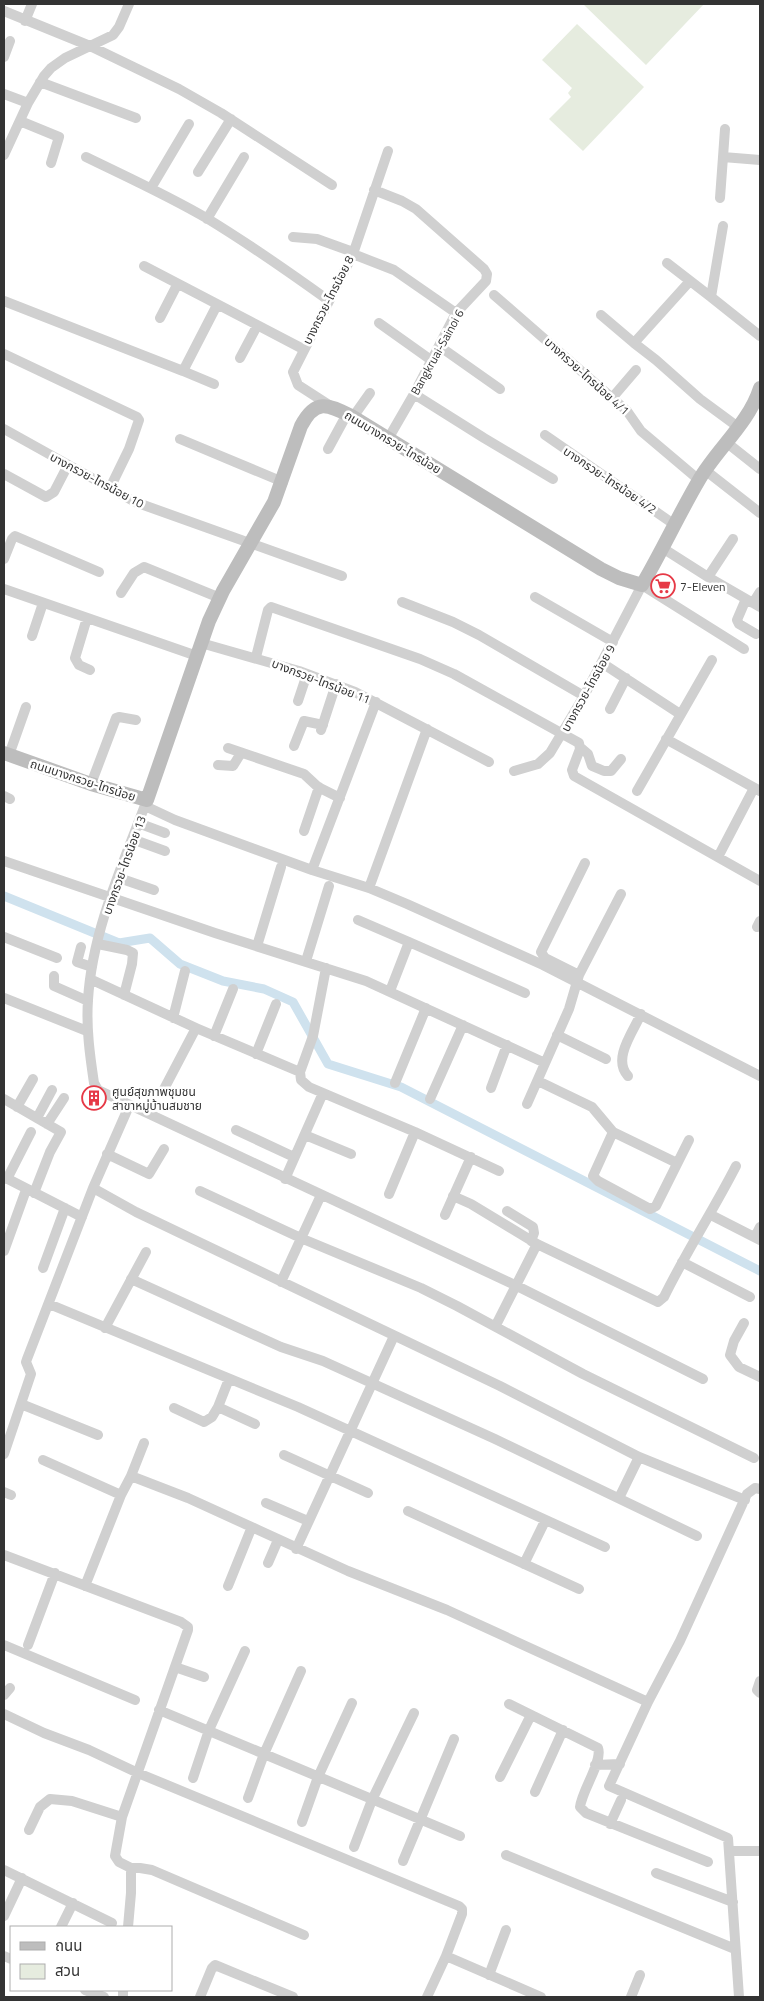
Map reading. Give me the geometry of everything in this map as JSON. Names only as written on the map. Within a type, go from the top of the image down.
[{"type":"main road","points":[[642,585],[664,549],[702,475],[738,427],[753,404],[760,388]]},
{"type":"main road","name":"ถนนบางกรวย-ไทรน้อย","points":[[6,754],[91,784],[143,810],[199,649],[220,598],[274,502],[283,482],[305,418],[315,407],[328,405],[350,416],[601,569],[619,578],[642,585]]},
{"type":"street","points":[[24,21],[32,4]]},
{"type":"street","points":[[4,155],[6,143],[20,121],[40,82],[51,68],[90,46],[109,38],[116,32],[129,4]]},
{"type":"street","points":[[4,12],[90,46],[180,89],[231,119],[332,185]]},
{"type":"street","points":[[4,57],[10,41]]},
{"type":"street","points":[[40,82],[136,118]]},
{"type":"street","points":[[4,94],[28,103]]},
{"type":"street","points":[[198,172],[231,119]]},
{"type":"street","points":[[20,121],[59,137],[51,163]]},
{"type":"street","points":[[151,188],[190,124]]},
{"type":"street","points":[[720,198],[725,129]]},
{"type":"street","name":"บางกรวย-ไทรน้อย 8","points":[[328,405],[298,385],[293,372],[353,253],[388,151]]},
{"type":"street","points":[[86,157],[151,188],[207,218],[328,300]]},
{"type":"street","points":[[207,218],[244,157]]},
{"type":"street","points":[[724,157],[760,160]]},
{"type":"street","name":"Bangkruai-Sainoi 6","points":[[374,190],[402,201],[416,209],[484,269],[487,274],[486,281],[456,313],[414,394],[388,439]]},
{"type":"street","points":[[711,297],[723,226]]},
{"type":"street","points":[[293,237],[317,239],[394,270],[456,313]]},
{"type":"street","points":[[667,263],[760,336]]},
{"type":"street","points":[[144,266],[177,285],[304,349]]},
{"type":"street","points":[[634,343],[690,281]]},
{"type":"street","points":[[160,318],[177,285]]},
{"type":"street","name":"บางกรวย-ไทรน้อย 4/1","points":[[494,295],[627,410],[641,432],[760,513]]},
{"type":"street","points":[[4,301],[214,384]]},
{"type":"street","points":[[183,372],[217,305]]},
{"type":"street","points":[[601,316],[656,360],[700,399],[738,427]]},
{"type":"street","points":[[379,323],[431,360]]},
{"type":"street","points":[[240,358],[257,326]]},
{"type":"street","points":[[439,346],[500,390]]},
{"type":"street","points":[[4,354],[137,417],[139,420],[129,450],[110,488]]},
{"type":"street","points":[[612,398],[636,370]]},
{"type":"street","points":[[328,449],[350,416],[370,393]]},
{"type":"street","points":[[414,394],[553,479]]},
{"type":"street","name":"บางกรวย-ไทรน้อย 10","points":[[4,429],[147,507],[342,576]]},
{"type":"street","name":"บางกรวย-ไทรน้อย 4/2","points":[[545,435],[676,524]]},
{"type":"street","points":[[180,439],[283,482]]},
{"type":"street","points":[[726,442],[760,469]]},
{"type":"street","points":[[4,474],[46,496],[54,492],[68,465]]},
{"type":"street","points":[[4,559],[12,539],[16,536],[99,572]]},
{"type":"street","points":[[708,577],[733,539]]},
{"type":"street","points":[[664,549],[753,603]]},
{"type":"street","points":[[121,593],[134,573],[144,567],[220,598]]},
{"type":"street","points":[[642,585],[744,649]]},
{"type":"street","name":"บางกรวย-ไทรน้อย 9","points":[[514,771],[532,767],[543,761],[562,734],[602,663],[642,585]]},
{"type":"street","name":"บางกรวย-ไทรน้อย 11","points":[[4,589],[87,618],[199,649],[256,657],[336,684],[376,702],[488,762]]},
{"type":"street","points":[[756,634],[739,624],[737,620],[753,603],[760,592]]},
{"type":"street","points":[[535,596],[613,642]]},
{"type":"street","points":[[32,636],[43,602]]},
{"type":"street","points":[[402,602],[454,622],[584,696]]},
{"type":"street","points":[[256,657],[268,610],[269,608],[275,608],[420,659],[454,674],[579,744],[580,748],[588,754],[592,766],[604,771],[610,771],[621,759]]},
{"type":"street","points":[[87,618],[75,658],[79,665],[90,670]]},
{"type":"street","points":[[637,791],[712,660]]},
{"type":"street","points":[[602,663],[680,714]]},
{"type":"street","points":[[298,700],[306,674]]},
{"type":"street","points":[[610,708],[626,678]]},
{"type":"street","points":[[294,746],[304,720],[322,728],[336,684]]},
{"type":"street","points":[[312,870],[376,702]]},
{"type":"street","points":[[6,754],[26,706]]},
{"type":"street","points":[[91,784],[116,718],[136,720]]},
{"type":"street","points":[[369,888],[427,729]]},
{"type":"street","points":[[666,740],[757,789],[718,857]]},
{"type":"street","points":[[228,748],[304,774],[319,788],[340,798]]},
{"type":"street","points":[[580,748],[572,770],[574,776],[760,881]]},
{"type":"street","points":[[218,765],[233,766],[241,753]]},
{"type":"street","points":[[304,831],[319,788]]},
{"type":"street","points":[[143,810],[165,833]]},
{"type":"street","points":[[143,810],[312,870],[369,888],[535,962],[641,1014],[760,1076]]},
{"type":"street","name":"บางกรวย-ไทรน้อย 13","points":[[143,810],[99,938],[90,979],[87,1031],[94,1083],[101,1092],[517,1286],[703,1379]]},
{"type":"street","points":[[132,840],[165,851]]},
{"type":"street","points":[[4,860],[390,991],[545,1063]]},
{"type":"street","points":[[577,984],[545,958],[541,952],[585,863]]},
{"type":"street","points":[[257,946],[282,867]]},
{"type":"street","points":[[119,878],[154,890]]},
{"type":"street","points":[[306,961],[329,886]]},
{"type":"street","points":[[527,1104],[577,984],[622,894]]},
{"type":"street","points":[[358,920],[525,993]]},
{"type":"street","points":[[4,937],[57,958]]},
{"type":"street","points":[[99,938],[133,953],[124,995]]},
{"type":"street","points":[[390,991],[409,942]]},
{"type":"street","points":[[81,947],[77,962],[92,967]]},
{"type":"street","points":[[326,968],[313,1036],[300,1072],[303,1084],[415,1132],[499,1171]]},
{"type":"street","points":[[173,1018],[185,971]]},
{"type":"street","points":[[54,976],[54,986],[88,1001]]},
{"type":"street","points":[[90,979],[173,1018],[300,1072]]},
{"type":"street","points":[[214,1036],[233,989]]},
{"type":"street","points":[[4,998],[87,1031]]},
{"type":"street","points":[[256,1054],[276,1004]]},
{"type":"street","points":[[395,1083],[426,1008]]},
{"type":"street","points":[[628,1076],[622,1068],[622,1058],[641,1014]]},
{"type":"street","points":[[430,1099],[463,1025]]},
{"type":"street","points":[[164,1089],[196,1028]]},
{"type":"street","points":[[557,1035],[606,1059]]},
{"type":"street","points":[[491,1088],[507,1045]]},
{"type":"street","points":[[17,1106],[32,1079]]},
{"type":"street","points":[[538,1081],[592,1107],[613,1132],[677,1163]]},
{"type":"street","points":[[37,1118],[52,1090]]},
{"type":"street","points":[[285,1179],[323,1093]]},
{"type":"street","points":[[47,1124],[64,1098]]},
{"type":"street","points":[[4,1099],[59,1130],[60,1134],[8,1228],[4,1251]]},
{"type":"street","points":[[4,1454],[30,1378],[26,1362],[27,1358],[93,1188],[129,1106]]},
{"type":"street","points":[[236,1130],[294,1157]]},
{"type":"street","points":[[31,1132],[5,1178],[82,1217]]},
{"type":"street","points":[[389,1194],[415,1132]]},
{"type":"street","points":[[613,1132],[593,1176],[598,1181],[650,1209],[656,1206],[689,1140]]},
{"type":"street","points":[[304,1134],[351,1154]]},
{"type":"street","points":[[107,1154],[148,1174],[164,1149]]},
{"type":"street","points":[[445,1216],[471,1157]]},
{"type":"street","points":[[454,1196],[471,1204],[534,1242],[658,1302],[664,1298],[736,1166]]},
{"type":"street","points":[[93,1188],[136,1212],[571,1421],[639,1457],[744,1500]]},
{"type":"street","points":[[200,1191],[303,1239],[421,1288],[496,1325],[583,1374],[754,1458]]},
{"type":"street","points":[[281,1282],[303,1239],[321,1195]]},
{"type":"street","points":[[43,1268],[65,1208]]},
{"type":"street","points":[[496,1325],[517,1286],[534,1242],[533,1227],[507,1211]]},
{"type":"street","points":[[710,1216],[758,1238],[760,1227]]},
{"type":"street","points":[[105,1328],[146,1252]]},
{"type":"street","points":[[682,1262],[750,1297]]},
{"type":"street","points":[[131,1279],[281,1347],[323,1361],[495,1438],[697,1536]]},
{"type":"street","points":[[49,1304],[350,1431],[605,1547]]},
{"type":"street","points":[[744,1323],[734,1341],[730,1355],[739,1367],[760,1378]]},
{"type":"street","points":[[296,1548],[394,1336]]},
{"type":"street","points":[[174,1408],[204,1422],[212,1417],[218,1408],[229,1379]]},
{"type":"street","points":[[21,1404],[98,1435]]},
{"type":"street","points":[[218,1408],[254,1424]]},
{"type":"street","points":[[85,1586],[120,1495],[131,1476],[144,1442]]},
{"type":"street","points":[[284,1455],[368,1493]]},
{"type":"street","points":[[619,1498],[639,1457]]},
{"type":"street","points":[[43,1460],[120,1495]]},
{"type":"street","points":[[131,1476],[188,1498],[251,1529],[447,1610],[648,1702]]},
{"type":"street","points":[[739,1997],[730,1851],[729,1841],[726,1836],[610,1787],[610,1785],[648,1702],[680,1641],[747,1494],[755,1488],[760,1489]]},
{"type":"street","points":[[266,1503],[308,1521]]},
{"type":"street","points":[[408,1511],[579,1589]]},
{"type":"street","points":[[524,1564],[545,1521]]},
{"type":"street","points":[[228,1586],[251,1529]]},
{"type":"street","points":[[268,1563],[278,1540]]},
{"type":"street","points":[[4,1555],[186,1624],[188,1630],[122,1817],[115,1856],[119,1862],[131,1868],[152,1870],[304,1935]]},
{"type":"street","points":[[28,1645],[55,1574]]},
{"type":"street","points":[[4,1645],[135,1700]]},
{"type":"street","points":[[193,1778],[209,1730],[244,1651]]},
{"type":"street","points":[[175,1667],[204,1677]]},
{"type":"street","points":[[248,1798],[264,1754],[301,1671]]},
{"type":"street","points":[[760,1681],[757,1690],[760,1693]]},
{"type":"street","points":[[302,1822],[318,1777],[352,1703]]},
{"type":"street","points":[[509,1704],[598,1748],[599,1757],[581,1798],[580,1808],[586,1813],[708,1862]]},
{"type":"street","points":[[159,1710],[460,1836]]},
{"type":"street","points":[[354,1847],[372,1800],[414,1713]]},
{"type":"street","points":[[4,1714],[44,1734],[88,1750],[138,1773],[459,1906],[462,1909],[462,1914],[428,1997]]},
{"type":"street","points":[[500,1777],[531,1715]]},
{"type":"street","points":[[535,1792],[563,1730]]},
{"type":"street","points":[[403,1861],[454,1739]]},
{"type":"street","points":[[596,1765],[620,1764]]},
{"type":"street","points":[[29,1830],[40,1807],[50,1799],[72,1801],[122,1817]]},
{"type":"street","points":[[610,1824],[620,1800]]},
{"type":"street","points":[[730,1851],[760,1851]]},
{"type":"street","points":[[506,1855],[735,1949]]},
{"type":"street","points":[[128,1926],[131,1868]]},
{"type":"street","points":[[4,1870],[112,1923]]},
{"type":"street","points":[[656,1873],[732,1902]]},
{"type":"street","points":[[4,1916],[22,1878]]},
{"type":"street","points":[[62,1926],[73,1903]]},
{"type":"street","points":[[488,1975],[506,1930]]},
{"type":"street","points":[[446,1956],[541,1997]]},
{"type":"street","points":[[200,1997],[215,1965],[292,1997]]},
{"type":"street","points":[[630,1997],[640,1975]]},
{"type":"street","points":[[88,1991],[104,1997]]},
{"type":"green space","points":[[583,4],[704,4],[646,65]]},
{"type":"green space","points":[[577,24],[644,87],[583,151],[549,119],[571,97],[568,93],[572,88],[542,60]]},
{"type":"waterway","points":[[4,896],[119,943],[150,938],[180,964],[223,981],[264,989],[293,1002],[328,1064],[401,1087],[760,1271]]},
{"type":"place","name":"7-Eleven","points":[[663,586]]},
{"type":"place","name":"ศูนย์สุขภาพชุมชน สาขาหมู่บ้านสมชาย","points":[[94,1098]]}]
